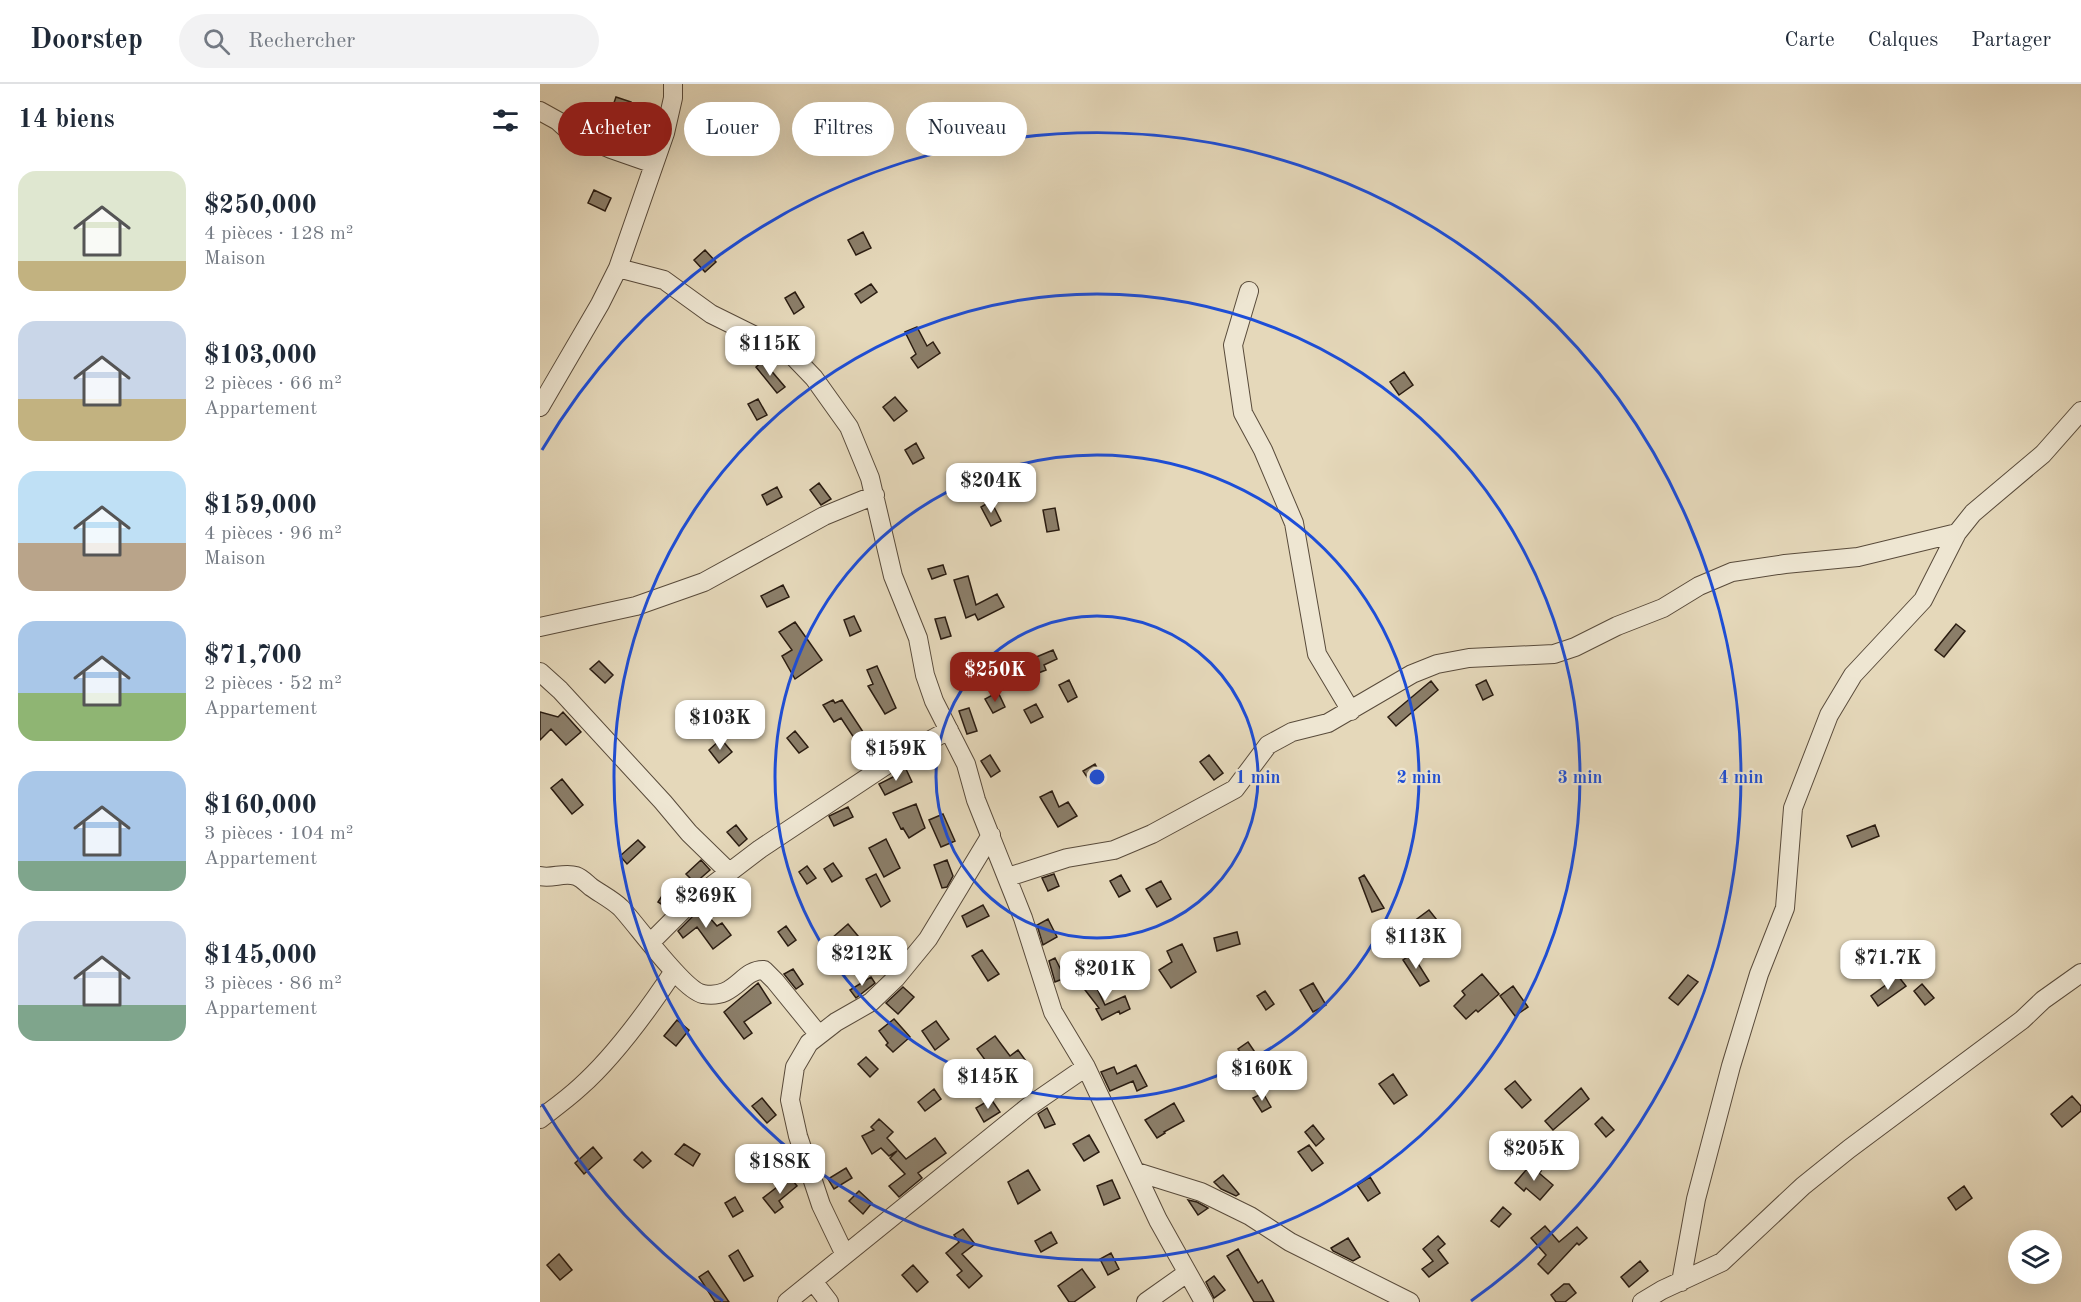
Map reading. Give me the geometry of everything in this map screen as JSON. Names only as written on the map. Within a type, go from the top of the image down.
[{"type":"street","points":[[540,407],[600,304],[618,268],[665,133],[674,84]]},
{"type":"street","points":[[540,111],[558,121],[569,131],[654,164]]},
{"type":"street","points":[[618,268],[663,280],[711,314],[790,353],[814,378],[849,427],[870,478],[893,576],[918,638],[925,675],[934,701],[966,764],[976,800],[1008,877],[1053,1012],[1086,1067],[1158,1220],[1204,1302]]},
{"type":"street","points":[[1250,291],[1233,345],[1243,413],[1263,450],[1294,524],[1317,654],[1351,711]]},
{"type":"street","points":[[1681,1282],[1696,1199],[1731,1066],[1760,974],[1785,908],[1793,808],[1829,715],[1853,675],[1923,600],[1957,533],[1973,513],[2043,454],[2081,411]]},
{"type":"street","points":[[540,627],[636,606],[704,582],[824,516],[875,495]]},
{"type":"street","points":[[1008,877],[1066,858],[1114,850],[1152,834],[1235,789],[1268,745],[1292,732],[1328,723],[1412,674],[1437,664],[1469,658],[1554,654],[1663,608],[1699,586],[1732,572],[1858,557],[1957,533]]},
{"type":"street","points":[[540,672],[560,690],[689,833],[729,872]]},
{"type":"street","points":[[651,942],[693,900],[760,849],[894,759],[949,730]]},
{"type":"street","points":[[845,1255],[821,1205],[798,1136],[790,1100],[795,1067],[809,1042],[836,1022],[871,1002],[896,978],[927,939],[991,835]]},
{"type":"street","points":[[540,876],[564,874],[578,876],[619,906],[674,971],[699,994],[713,995],[728,992],[750,973],[764,970],[819,1035]]},
{"type":"street","points":[[540,1119],[581,1087],[603,1063],[651,1006],[674,971]]},
{"type":"street","points":[[1642,1302],[1722,1262],[1803,1186],[1839,1157],[2081,973]]},
{"type":"street","points":[[787,1302],[1028,1107],[1086,1067]]},
{"type":"street","points":[[1137,1172],[1201,1192],[1240,1211],[1290,1242],[1355,1273],[1398,1300]]},
{"type":"street","points":[[1146,1302],[1187,1273]]},
{"type":"street","points":[[813,1281],[828,1302]]},
{"type":"building","points":[[616,97],[631,102],[614,102]]},
{"type":"building","points":[[594,190],[611,198],[605,211],[588,203]]},
{"type":"building","points":[[863,232],[871,248],[856,255],[848,240]]},
{"type":"building","points":[[705,250],[716,262],[705,272],[694,260]]},
{"type":"building","points":[[871,284],[877,292],[861,303],[855,294]]},
{"type":"building","points":[[795,292],[804,307],[794,314],[785,298]]},
{"type":"building","points":[[917,327],[927,346],[933,342],[940,353],[918,368],[911,358],[916,354],[905,332]]},
{"type":"building","points":[[763,361],[785,387],[777,393],[756,367]]},
{"type":"building","points":[[1404,372],[1413,385],[1399,395],[1390,382]]},
{"type":"building","points":[[895,397],[907,411],[894,421],[883,407]]},
{"type":"building","points":[[758,399],[767,415],[757,420],[748,404]]},
{"type":"building","points":[[916,443],[924,458],[913,464],[905,450]]},
{"type":"building","points":[[819,483],[831,499],[821,505],[810,490]]},
{"type":"building","points":[[777,487],[782,497],[767,505],[762,495]]},
{"type":"building","points":[[991,501],[1001,521],[991,526],[981,507]]},
{"type":"building","points":[[1055,508],[1059,530],[1047,532],[1043,510]]},
{"type":"building","points":[[943,565],[946,574],[932,579],[928,569]]},
{"type":"building","points":[[968,576],[976,605],[997,594],[1004,607],[978,620],[975,614],[966,618],[954,580]]},
{"type":"building","points":[[783,585],[789,597],[767,607],[761,596]]},
{"type":"building","points":[[854,616],[861,631],[850,636],[844,620]]},
{"type":"building","points":[[945,617],[951,636],[941,639],[935,619]]},
{"type":"building","points":[[795,622],[822,660],[795,679],[782,656],[792,650],[779,632]]},
{"type":"building","points":[[1956,624],[1965,631],[1944,657],[1935,650]]},
{"type":"building","points":[[1053,650],[1057,659],[1044,665],[1046,670],[1028,677],[1022,663]]},
{"type":"building","points":[[599,661],[613,675],[605,683],[590,669]]},
{"type":"building","points":[[877,666],[896,708],[885,714],[868,686],[873,684],[867,670]]},
{"type":"building","points":[[1069,680],[1077,697],[1068,702],[1059,685]]},
{"type":"building","points":[[1486,680],[1493,695],[1483,700],[1476,685]]},
{"type":"building","points":[[1431,681],[1438,690],[1396,726],[1388,717]]},
{"type":"building","points":[[998,692],[1005,707],[993,713],[985,699]]},
{"type":"building","points":[[833,700],[835,703],[842,700],[871,744],[862,750],[841,718],[834,722],[823,705]]},
{"type":"building","points":[[1036,704],[1043,717],[1031,723],[1024,710]]},
{"type":"building","points":[[969,708],[977,731],[967,734],[959,711]]},
{"type":"building","points":[[540,712],[558,717],[563,712],[581,732],[566,745],[551,729],[540,740]]},
{"type":"building","points":[[795,731],[808,747],[799,753],[787,738]]},
{"type":"building","points":[[721,739],[732,752],[719,763],[709,750]]},
{"type":"building","points":[[990,755],[1000,771],[991,777],[981,761]]},
{"type":"building","points":[[1209,755],[1223,773],[1214,780],[1200,762]]},
{"type":"building","points":[[1095,764],[1100,773],[1089,780],[1083,771]]},
{"type":"building","points":[[905,767],[912,782],[885,795],[879,784],[897,775],[896,772]]},
{"type":"building","points":[[562,779],[583,805],[572,814],[551,788]]},
{"type":"building","points":[[1052,791],[1059,807],[1068,802],[1077,816],[1058,827],[1040,797]]},
{"type":"building","points":[[916,804],[925,828],[909,838],[903,828],[901,829],[893,813]]},
{"type":"building","points":[[848,807],[853,817],[834,826],[829,816]]},
{"type":"building","points":[[943,814],[955,841],[941,847],[929,820]]},
{"type":"building","points":[[736,825],[747,839],[739,846],[727,832]]},
{"type":"building","points":[[1875,825],[1879,836],[1852,847],[1847,836]]},
{"type":"building","points":[[886,839],[900,868],[884,877],[869,848]]},
{"type":"building","points":[[638,840],[645,847],[627,864],[620,856]]},
{"type":"building","points":[[701,860],[710,870],[695,883],[686,874]]},
{"type":"building","points":[[947,860],[953,876],[947,887],[942,888],[934,865]]},
{"type":"building","points":[[833,863],[842,876],[832,882],[824,869]]},
{"type":"building","points":[[807,866],[816,878],[807,884],[799,872]]},
{"type":"building","points":[[876,874],[890,901],[881,907],[866,879]]},
{"type":"building","points":[[1054,874],[1059,886],[1048,891],[1042,878]]},
{"type":"building","points":[[1121,875],[1130,891],[1119,897],[1110,881]]},
{"type":"building","points":[[1364,875],[1384,908],[1372,912],[1359,878]]},
{"type":"building","points":[[1161,881],[1171,899],[1157,907],[1146,889]]},
{"type":"building","points":[[669,885],[683,894],[669,909],[658,902]]},
{"type":"building","points":[[983,905],[989,916],[967,927],[962,916]]},
{"type":"building","points":[[701,908],[717,926],[722,923],[731,935],[713,949],[697,927],[683,938],[678,931]]},
{"type":"building","points":[[1429,910],[1437,920],[1421,932],[1413,922]]},
{"type":"building","points":[[1048,919],[1057,937],[1043,945],[1037,925]]},
{"type":"building","points":[[848,924],[858,936],[842,950],[832,938]]},
{"type":"building","points":[[786,926],[796,940],[788,946],[778,932]]},
{"type":"building","points":[[1237,932],[1240,944],[1217,951],[1214,938]]},
{"type":"building","points":[[1182,944],[1196,972],[1171,988],[1159,970],[1172,962],[1167,951]]},
{"type":"building","points":[[982,950],[999,974],[988,981],[972,956]]},
{"type":"building","points":[[1412,954],[1429,981],[1420,986],[1403,960]]},
{"type":"building","points":[[1055,958],[1065,978],[1055,982],[1049,961]]},
{"type":"building","points":[[793,969],[803,984],[796,989],[784,974]]},
{"type":"building","points":[[1482,974],[1499,994],[1466,1019],[1454,1006],[1465,995],[1462,991]]},
{"type":"building","points":[[1688,975],[1698,982],[1678,1005],[1669,998]]},
{"type":"building","points":[[1898,976],[1906,986],[1878,1006],[1871,996]]},
{"type":"building","points":[[871,977],[875,983],[856,998],[850,990]]},
{"type":"building","points":[[1092,978],[1105,1005],[1125,996],[1130,1009],[1120,1014],[1119,1011],[1102,1020],[1096,1009],[1099,1008],[1082,986]]},
{"type":"building","points":[[758,983],[771,1003],[744,1022],[752,1033],[744,1039],[724,1012]]},
{"type":"building","points":[[1313,983],[1326,1005],[1313,1012],[1300,990]]},
{"type":"building","points":[[1922,984],[1934,998],[1925,1005],[1914,991]]},
{"type":"building","points":[[1513,986],[1528,1007],[1515,1016],[1500,996]]},
{"type":"building","points":[[903,987],[914,997],[898,1014],[886,1003]]},
{"type":"building","points":[[1265,991],[1274,1004],[1266,1010],[1257,996]]},
{"type":"building","points":[[894,1019],[910,1037],[893,1052],[886,1045],[888,1043],[879,1031]]},
{"type":"building","points":[[677,1020],[689,1030],[676,1046],[664,1036]]},
{"type":"building","points":[[936,1021],[949,1039],[935,1050],[922,1031]]},
{"type":"building","points":[[995,1036],[1010,1056],[1018,1050],[1026,1061],[991,1089],[984,1080],[994,1072],[977,1049]]},
{"type":"building","points":[[1248,1042],[1263,1064],[1253,1071],[1238,1049]]},
{"type":"building","points":[[866,1057],[878,1069],[870,1077],[858,1064]]},
{"type":"building","points":[[1136,1065],[1147,1086],[1137,1091],[1133,1081],[1110,1091],[1101,1072],[1114,1067],[1117,1074]]},
{"type":"building","points":[[1393,1074],[1407,1095],[1394,1104],[1379,1084]]},
{"type":"building","points":[[1515,1081],[1531,1100],[1522,1108],[1505,1089]]},
{"type":"building","points":[[1581,1088],[1589,1099],[1553,1130],[1545,1121]]},
{"type":"building","points":[[934,1089],[941,1099],[925,1111],[918,1102]]},
{"type":"building","points":[[1263,1093],[1271,1107],[1262,1112],[1253,1098]]},
{"type":"building","points":[[2072,1096],[2081,1106],[2081,1111],[2062,1127],[2051,1114]]},
{"type":"building","points":[[762,1098],[776,1115],[767,1123],[752,1106]]},
{"type":"building","points":[[991,1099],[1000,1112],[984,1122],[976,1108]]},
{"type":"building","points":[[1174,1103],[1184,1121],[1157,1138],[1145,1120]]},
{"type":"building","points":[[1047,1108],[1055,1124],[1045,1128],[1038,1114]]},
{"type":"building","points":[[1602,1117],[1614,1130],[1606,1137],[1595,1124]]},
{"type":"building","points":[[879,1119],[893,1132],[887,1138],[906,1159],[935,1138],[946,1153],[918,1173],[922,1178],[899,1197],[889,1186],[905,1174],[890,1158],[897,1151],[889,1156],[881,1148],[872,1154],[862,1136],[874,1130],[871,1127]]},
{"type":"building","points":[[1313,1125],[1324,1139],[1316,1146],[1305,1132]]},
{"type":"building","points":[[1089,1135],[1099,1152],[1084,1161],[1073,1144]]},
{"type":"building","points":[[684,1144],[700,1154],[693,1166],[675,1154]]},
{"type":"building","points":[[1309,1145],[1323,1163],[1312,1171],[1298,1152]]},
{"type":"building","points":[[593,1147],[602,1158],[584,1174],[575,1163]]},
{"type":"building","points":[[642,1152],[651,1161],[643,1168],[634,1160]]},
{"type":"building","points":[[772,1154],[787,1169],[779,1177],[765,1162]]},
{"type":"building","points":[[1532,1163],[1541,1171],[1539,1173],[1553,1185],[1540,1200],[1526,1188],[1524,1191],[1515,1183]]},
{"type":"building","points":[[846,1168],[852,1178],[834,1189],[828,1179]]},
{"type":"building","points":[[1028,1170],[1040,1190],[1018,1204],[1008,1182]]},
{"type":"building","points":[[1223,1175],[1239,1194],[1236,1196],[1221,1189],[1214,1182]]},
{"type":"building","points":[[790,1177],[797,1186],[779,1201],[783,1207],[775,1213],[763,1198]]},
{"type":"building","points":[[1370,1177],[1380,1193],[1368,1201],[1357,1185]]},
{"type":"building","points":[[1112,1180],[1120,1198],[1104,1205],[1097,1186]]},
{"type":"building","points":[[1964,1186],[1972,1198],[1956,1210],[1948,1198]]},
{"type":"building","points":[[859,1191],[872,1203],[863,1214],[849,1201]]},
{"type":"building","points":[[735,1197],[743,1211],[733,1217],[725,1203]]},
{"type":"building","points":[[1188,1200],[1197,1202],[1208,1208],[1198,1215]]},
{"type":"building","points":[[1503,1207],[1511,1214],[1499,1227],[1491,1221]]},
{"type":"building","points":[[1545,1226],[1559,1242],[1577,1227],[1587,1238],[1579,1245],[1577,1243],[1548,1274],[1538,1264],[1546,1255],[1531,1238]]},
{"type":"building","points":[[963,1229],[975,1244],[962,1254],[982,1276],[969,1288],[957,1275],[962,1271],[946,1253],[959,1242],[954,1235]]},
{"type":"building","points":[[1051,1232],[1057,1243],[1041,1252],[1035,1241]]},
{"type":"building","points":[[1438,1236],[1445,1244],[1438,1250],[1448,1263],[1429,1277],[1422,1269],[1433,1261],[1423,1249]]},
{"type":"building","points":[[1348,1238],[1360,1257],[1353,1261],[1331,1248]]},
{"type":"building","points":[[1238,1249],[1258,1283],[1262,1280],[1274,1302],[1254,1302],[1227,1256]]},
{"type":"building","points":[[738,1250],[753,1276],[744,1281],[729,1256]]},
{"type":"building","points":[[1111,1253],[1119,1269],[1108,1275],[1100,1259]]},
{"type":"building","points":[[559,1254],[572,1270],[560,1280],[547,1265]]},
{"type":"building","points":[[1640,1261],[1648,1271],[1629,1287],[1621,1277]]},
{"type":"building","points":[[913,1265],[928,1282],[917,1292],[902,1275]]},
{"type":"building","points":[[1082,1269],[1095,1287],[1074,1302],[1069,1302],[1058,1286]]},
{"type":"building","points":[[708,1271],[729,1302],[715,1302],[699,1277]]},
{"type":"building","points":[[1214,1276],[1225,1290],[1214,1298],[1206,1282]]},
{"type":"building","points":[[1564,1284],[1569,1284],[1576,1293],[1565,1302],[1556,1302],[1551,1295]]}]
